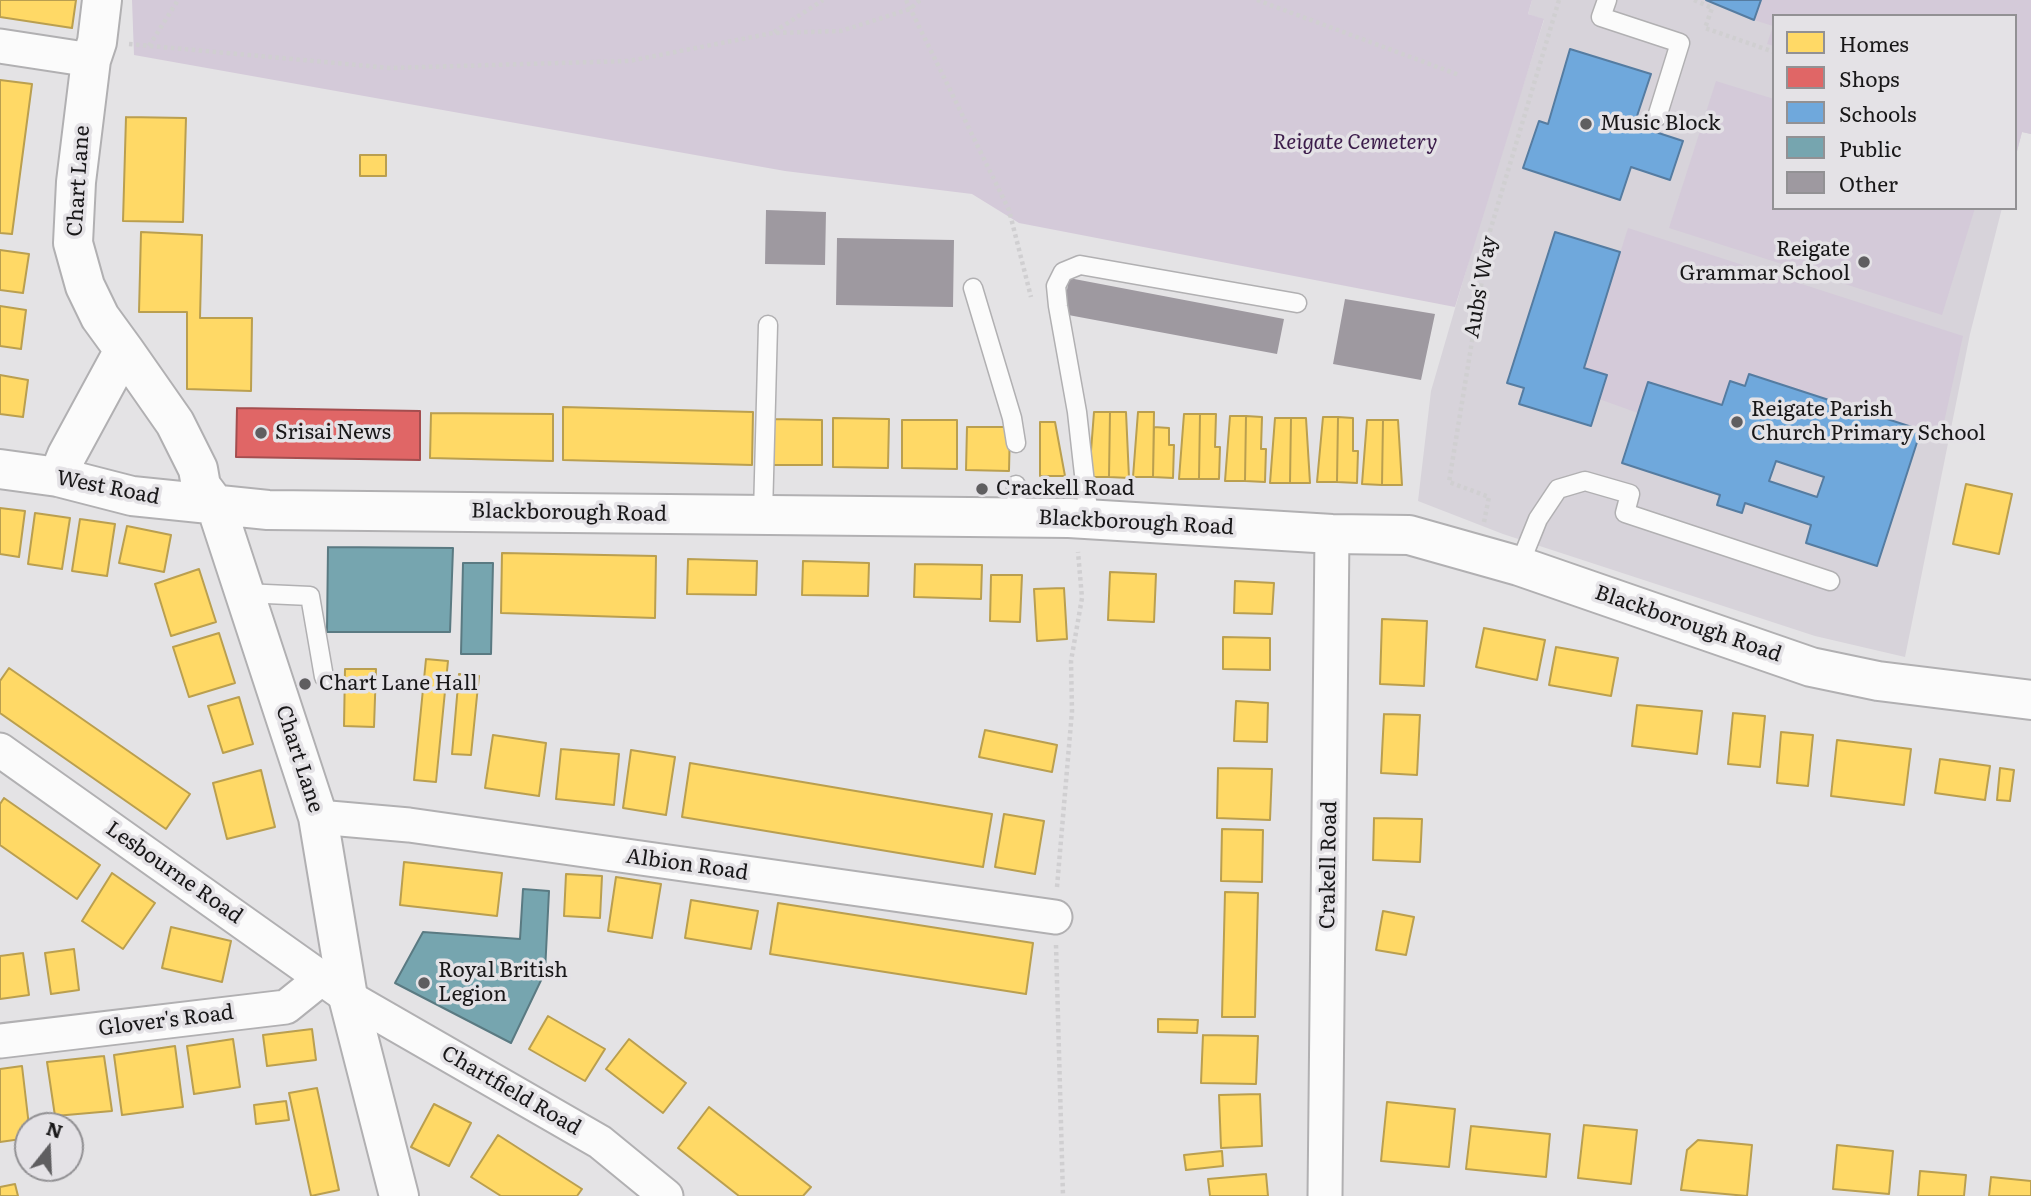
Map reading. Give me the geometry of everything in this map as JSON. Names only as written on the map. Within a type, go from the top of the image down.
[{"type":"main road","name":"Chart Lane","points":[[102,0],[76,182],[74,243],[85,286],[100,317],[175,423],[198,469],[201,486],[216,506],[318,817],[335,988],[398,1196]]},
{"type":"main road","points":[[58,477],[67,455],[124,350]]},
{"type":"main road","name":"West Road","points":[[0,469],[58,477],[132,495],[216,506]]},
{"type":"main road","name":"Blackborough Road","points":[[216,506],[268,510],[763,514],[1016,501],[1079,518],[1332,534],[1409,535],[1519,566],[1811,667],[1878,681],[2031,700]]},
{"type":"street","points":[[0,46],[94,51]]},
{"type":"street","name":"Crakell Road","points":[[1325,1196],[1332,534]]},
{"type":"street","name":"Lesbourne Road","points":[[0,750],[335,988]]},
{"type":"street","name":"Albion Road","points":[[318,817],[409,825],[1055,918]]},
{"type":"street","name":"Glover's Road","points":[[0,1041],[286,1007],[335,988]]},
{"type":"street","name":"Chartfield Road","points":[[335,988],[600,1142],[666,1196]]},
{"type":"lane","points":[[1607,0],[1601,17],[1680,43],[1657,117]]},
{"type":"lane","points":[[1079,518],[1077,412],[1056,286],[1063,272],[1080,265],[1297,303]]},
{"type":"lane","points":[[973,288],[1012,418],[1016,443]]},
{"type":"lane","points":[[763,514],[768,325]]},
{"type":"lane","points":[[1519,566],[1538,519],[1558,489],[1585,481],[1630,494],[1625,513],[1830,581]]},
{"type":"lane","points":[[244,593],[310,596],[324,677]]},
{"type":"path","points":[[149,46],[178,0]]},
{"type":"path","points":[[774,33],[823,0]]},
{"type":"path","points":[[906,0],[1009,210],[1033,303]]},
{"type":"path","points":[[94,51],[149,46],[390,68],[629,61],[774,33],[841,31],[910,9],[920,0]]},
{"type":"path","points":[[1257,0],[1458,75]]},
{"type":"path","name":"Aubs' Way","points":[[1478,553],[1489,497],[1449,482],[1490,231],[1559,0]]},
{"type":"path","points":[[1694,0],[1712,8],[1705,28],[1772,51]]},
{"type":"path","points":[[1063,1196],[1055,918],[1059,842],[1072,711],[1072,661],[1082,598],[1079,518]]},
{"type":"shaded area","points":[[1532,0],[2031,0],[2031,134],[2022,132],[2017,151],[2017,14],[1772,14],[1772,210],[2001,210],[1970,334],[1905,657],[1815,636],[1503,534],[1418,501],[1431,391],[1488,195],[1544,20],[1528,14]]},
{"type":"green space","name":"Reigate Cemetery","points":[[132,0],[1532,0],[1528,14],[1544,19],[1455,307],[1019,223],[972,194],[785,171],[134,55]]},
{"type":"green space","points":[[1761,0],[2031,0],[2031,134],[2022,132],[2017,151],[2017,14],[1772,14],[1772,26],[1754,20]]},
{"type":"green space","points":[[1772,29],[1772,45],[1767,44]]},
{"type":"green space","points":[[1716,81],[1772,98],[1772,210],[1974,210],[1942,315],[1669,228]]},
{"type":"green space","points":[[1628,228],[1963,336],[1941,436],[1749,375],[1745,386],[1730,381],[1722,405],[1648,382],[1638,413],[1599,399],[1607,375],[1584,368]]},
{"type":"building: Homes","points":[[0,0],[76,0],[72,28],[0,17]]},
{"type":"building: Homes","points":[[0,80],[32,84],[12,234],[0,233]]},
{"type":"building: Homes","points":[[126,117],[186,118],[183,222],[123,221]]},
{"type":"building: Homes","points":[[360,155],[386,155],[386,176],[360,176]]},
{"type":"building: Homes","points":[[141,232],[202,235],[200,318],[252,318],[251,391],[187,389],[187,312],[139,312]]},
{"type":"building: Homes","points":[[0,250],[29,254],[23,293],[0,290]]},
{"type":"building: Homes","points":[[0,306],[26,310],[21,349],[0,346]]},
{"type":"building: Homes","points":[[0,375],[28,380],[23,417],[0,414]]},
{"type":"building: Homes","points":[[563,407],[753,412],[752,465],[563,460]]},
{"type":"building: Homes","points":[[1094,412],[1110,412],[1109,477],[1089,477]]},
{"type":"building: Homes","points":[[1110,412],[1126,412],[1129,478],[1109,477]]},
{"type":"building: Homes","points":[[1138,412],[1154,412],[1153,477],[1133,477]]},
{"type":"building: Homes","points":[[431,413],[553,414],[553,461],[430,458]]},
{"type":"building: Homes","points":[[1184,414],[1200,414],[1199,479],[1179,479]]},
{"type":"building: Homes","points":[[1200,414],[1216,414],[1215,447],[1220,447],[1219,479],[1199,479]]},
{"type":"building: Homes","points":[[1230,416],[1246,416],[1245,481],[1225,481]]},
{"type":"building: Homes","points":[[1246,416],[1262,417],[1261,449],[1266,449],[1265,482],[1245,481]]},
{"type":"building: Homes","points":[[1323,417],[1338,417],[1337,482],[1317,482]]},
{"type":"building: Homes","points":[[1338,417],[1353,418],[1353,451],[1358,451],[1357,483],[1337,482]]},
{"type":"building: Homes","points":[[833,418],[889,419],[888,468],[833,467]]},
{"type":"building: Homes","points":[[1275,418],[1291,418],[1290,483],[1270,483]]},
{"type":"building: Homes","points":[[1291,418],[1306,418],[1310,483],[1290,483]]},
{"type":"building: Homes","points":[[770,419],[822,420],[822,465],[769,465]]},
{"type":"building: Homes","points":[[902,420],[957,420],[957,469],[902,468]]},
{"type":"building: Homes","points":[[1367,420],[1383,420],[1382,485],[1362,484]]},
{"type":"building: Homes","points":[[1383,420],[1398,420],[1402,485],[1382,485]]},
{"type":"building: Homes","points":[[1040,422],[1055,422],[1065,476],[1040,476]]},
{"type":"building: Homes","points":[[967,427],[1010,427],[1009,471],[966,470]]},
{"type":"building: Homes","points":[[1154,427],[1169,428],[1169,445],[1174,445],[1173,478],[1153,477]]},
{"type":"building: Homes","points":[[1966,484],[2012,494],[1999,554],[1953,544]]},
{"type":"building: Homes","points":[[0,508],[25,511],[19,557],[0,554]]},
{"type":"building: Homes","points":[[35,513],[70,518],[62,569],[28,564]]},
{"type":"building: Homes","points":[[80,519],[115,524],[107,576],[72,571]]},
{"type":"building: Homes","points":[[127,526],[171,535],[164,572],[119,563]]},
{"type":"building: Homes","points":[[502,553],[656,556],[655,618],[501,613]]},
{"type":"building: Homes","points":[[688,559],[757,561],[756,595],[687,594]]},
{"type":"building: Homes","points":[[803,561],[869,563],[868,596],[802,595]]},
{"type":"building: Homes","points":[[915,564],[982,565],[981,599],[914,597]]},
{"type":"building: Homes","points":[[199,569],[216,622],[171,636],[155,584]]},
{"type":"building: Homes","points":[[1110,572],[1156,574],[1154,622],[1108,620]]},
{"type":"building: Homes","points":[[991,575],[1022,575],[1020,622],[990,621]]},
{"type":"building: Homes","points":[[1235,581],[1274,583],[1272,614],[1234,613]]},
{"type":"building: Homes","points":[[1064,588],[1067,639],[1037,641],[1034,589]]},
{"type":"building: Homes","points":[[1382,619],[1427,621],[1424,686],[1380,684]]},
{"type":"building: Homes","points":[[1484,628],[1545,640],[1537,680],[1476,667]]},
{"type":"building: Homes","points":[[219,633],[235,683],[189,697],[173,647]]},
{"type":"building: Homes","points":[[1223,637],[1270,638],[1270,670],[1223,669]]},
{"type":"building: Homes","points":[[1556,647],[1618,658],[1611,696],[1549,685]]},
{"type":"building: Homes","points":[[426,659],[448,661],[436,782],[414,780]]},
{"type":"building: Homes","points":[[9,668],[190,794],[166,829],[0,713],[0,681]]},
{"type":"building: Homes","points":[[345,669],[376,669],[374,727],[344,726]]},
{"type":"building: Homes","points":[[459,674],[479,676],[471,755],[452,754]]},
{"type":"building: Homes","points":[[239,697],[253,744],[223,753],[208,706]]},
{"type":"building: Homes","points":[[1236,701],[1268,703],[1267,742],[1234,741]]},
{"type":"building: Homes","points":[[1637,705],[1702,711],[1697,754],[1632,746]]},
{"type":"building: Homes","points":[[1733,713],[1765,716],[1760,767],[1728,764]]},
{"type":"building: Homes","points":[[1384,714],[1420,715],[1417,775],[1381,773]]},
{"type":"building: Homes","points":[[985,730],[1057,745],[1052,772],[979,757]]},
{"type":"building: Homes","points":[[1781,732],[1813,735],[1808,786],[1777,783]]},
{"type":"building: Homes","points":[[493,735],[546,743],[539,796],[485,788]]},
{"type":"building: Homes","points":[[1837,740],[1911,749],[1904,805],[1831,796]]},
{"type":"building: Homes","points":[[561,749],[619,754],[614,805],[556,799]]},
{"type":"building: Homes","points":[[631,750],[675,757],[666,815],[623,808]]},
{"type":"building: Homes","points":[[1940,759],[1990,766],[1985,800],[1935,793]]},
{"type":"building: Homes","points":[[690,763],[992,814],[983,867],[682,817]]},
{"type":"building: Homes","points":[[1218,768],[1272,769],[1270,820],[1217,818]]},
{"type":"building: Homes","points":[[2000,768],[2014,770],[2010,801],[1997,800]]},
{"type":"building: Homes","points":[[261,770],[275,827],[227,839],[213,783]]},
{"type":"building: Homes","points":[[4,798],[100,865],[77,899],[0,845],[0,804]]},
{"type":"building: Homes","points":[[1004,814],[1044,821],[1035,874],[995,867]]},
{"type":"building: Homes","points":[[1374,818],[1422,819],[1420,862],[1373,860]]},
{"type":"building: Homes","points":[[1222,829],[1263,830],[1262,882],[1221,881]]},
{"type":"building: Homes","points":[[404,862],[502,873],[497,916],[400,905]]},
{"type":"building: Homes","points":[[112,873],[155,903],[123,949],[82,921]]},
{"type":"building: Homes","points":[[566,874],[602,876],[600,918],[564,916]]},
{"type":"building: Homes","points":[[616,877],[661,884],[652,938],[608,931]]},
{"type":"building: Homes","points":[[1225,892],[1258,893],[1255,1017],[1222,1017]]},
{"type":"building: Homes","points":[[691,900],[758,911],[751,949],[685,938]]},
{"type":"building: Homes","points":[[778,903],[1033,943],[1026,994],[770,954]]},
{"type":"building: Homes","points":[[1383,911],[1414,917],[1406,955],[1376,950]]},
{"type":"building: Homes","points":[[171,927],[231,941],[222,982],[162,968]]},
{"type":"building: Homes","points":[[74,949],[79,990],[51,994],[45,953]]},
{"type":"building: Homes","points":[[23,953],[29,995],[0,999],[0,956]]},
{"type":"building: Homes","points":[[548,1016],[605,1049],[585,1081],[529,1049]]},
{"type":"building: Homes","points":[[1158,1019],[1198,1020],[1197,1033],[1158,1032]]},
{"type":"building: Homes","points":[[312,1029],[316,1060],[267,1066],[263,1035]]},
{"type":"building: Homes","points":[[1203,1035],[1258,1036],[1256,1084],[1201,1083]]},
{"type":"building: Homes","points":[[233,1039],[240,1087],[194,1094],[187,1046]]},
{"type":"building: Homes","points":[[629,1039],[686,1083],[663,1113],[606,1069]]},
{"type":"building: Homes","points":[[175,1046],[183,1107],[122,1115],[114,1055]]},
{"type":"building: Homes","points":[[104,1056],[112,1111],[54,1112],[47,1062]]},
{"type":"building: Homes","points":[[22,1066],[27,1112],[14,1112],[14,1140],[0,1142],[0,1069]]},
{"type":"building: Homes","points":[[317,1088],[339,1190],[311,1196],[289,1093]]},
{"type":"building: Homes","points":[[1260,1094],[1262,1146],[1221,1148],[1219,1095]]},
{"type":"building: Homes","points":[[286,1101],[289,1120],[256,1124],[254,1105]]},
{"type":"building: Homes","points":[[1387,1102],[1455,1109],[1449,1167],[1381,1161]]},
{"type":"building: Homes","points":[[434,1104],[471,1123],[449,1166],[411,1147]]},
{"type":"building: Homes","points":[[709,1107],[811,1187],[803,1196],[739,1196],[678,1148]]},
{"type":"building: Homes","points":[[1584,1125],[1637,1130],[1631,1184],[1578,1178]]},
{"type":"building: Homes","points":[[1471,1126],[1550,1134],[1546,1177],[1466,1169]]},
{"type":"building: Homes","points":[[498,1135],[582,1189],[577,1196],[501,1196],[471,1177]]},
{"type":"building: Homes","points":[[1698,1140],[1752,1145],[1747,1196],[1681,1190],[1687,1150]]},
{"type":"building: Homes","points":[[1837,1145],[1893,1151],[1889,1194],[1833,1189]]},
{"type":"building: Homes","points":[[1222,1151],[1223,1166],[1186,1170],[1184,1155]]},
{"type":"building: Homes","points":[[1920,1171],[1966,1175],[1964,1196],[1918,1196]]},
{"type":"building: Homes","points":[[1266,1174],[1268,1196],[1210,1196],[1208,1179]]},
{"type":"building: Homes","points":[[1991,1177],[2031,1181],[2031,1196],[1989,1196]]},
{"type":"building: Homes","points":[[15,1184],[18,1196],[0,1196],[0,1187]]},
{"type":"building: Shops","points":[[237,408],[420,411],[420,460],[236,457]]},
{"type":"building: Schools","points":[[1706,0],[1761,0],[1754,20]]},
{"type":"building: Schools","name":"Music Block","points":[[1570,49],[1651,74],[1634,125],[1683,141],[1670,180],[1631,167],[1620,200],[1523,168],[1539,121],[1548,124]]},
{"type":"building: Schools","points":[[1555,232],[1620,252],[1584,368],[1607,375],[1591,426],[1519,404],[1524,388],[1507,383]]},
{"type":"building: Schools","points":[[1749,374],[1921,430],[1877,566],[1806,543],[1811,525],[1745,503],[1742,513],[1717,505],[1720,495],[1622,463],[1648,382],[1722,405],[1730,381],[1745,386]],"holes":[[[1776,461],[1824,477],[1817,497],[1769,481]]]},
{"type":"building: Public","points":[[328,547],[453,548],[450,632],[327,632]]},
{"type":"building: Public","points":[[463,563],[493,563],[491,654],[461,654]]},
{"type":"building: Public","points":[[523,889],[549,891],[545,972],[511,1043],[395,983],[423,932],[520,939]]},
{"type":"building: Other","points":[[766,210],[826,212],[825,265],[765,264]]},
{"type":"building: Other","points":[[837,238],[954,240],[953,307],[836,305]]},
{"type":"building: Other","points":[[1069,278],[1284,319],[1277,354],[1063,314]]},
{"type":"building: Other","points":[[1345,299],[1435,314],[1421,380],[1333,364]]},
{"type":"place","name":"Music Block","points":[[1586,124]]},
{"type":"place","name":"Reigate Grammar School","points":[[1864,262]]},
{"type":"place","name":"Reigate Parish Church Primary School","points":[[1737,422]]},
{"type":"place","name":"Srisai News","points":[[261,433]]},
{"type":"place","name":"Crackell Road","points":[[982,489]]},
{"type":"place","name":"Chart Lane Hall","points":[[305,684]]},
{"type":"place","name":"Royal British Legion","points":[[424,983]]}]
